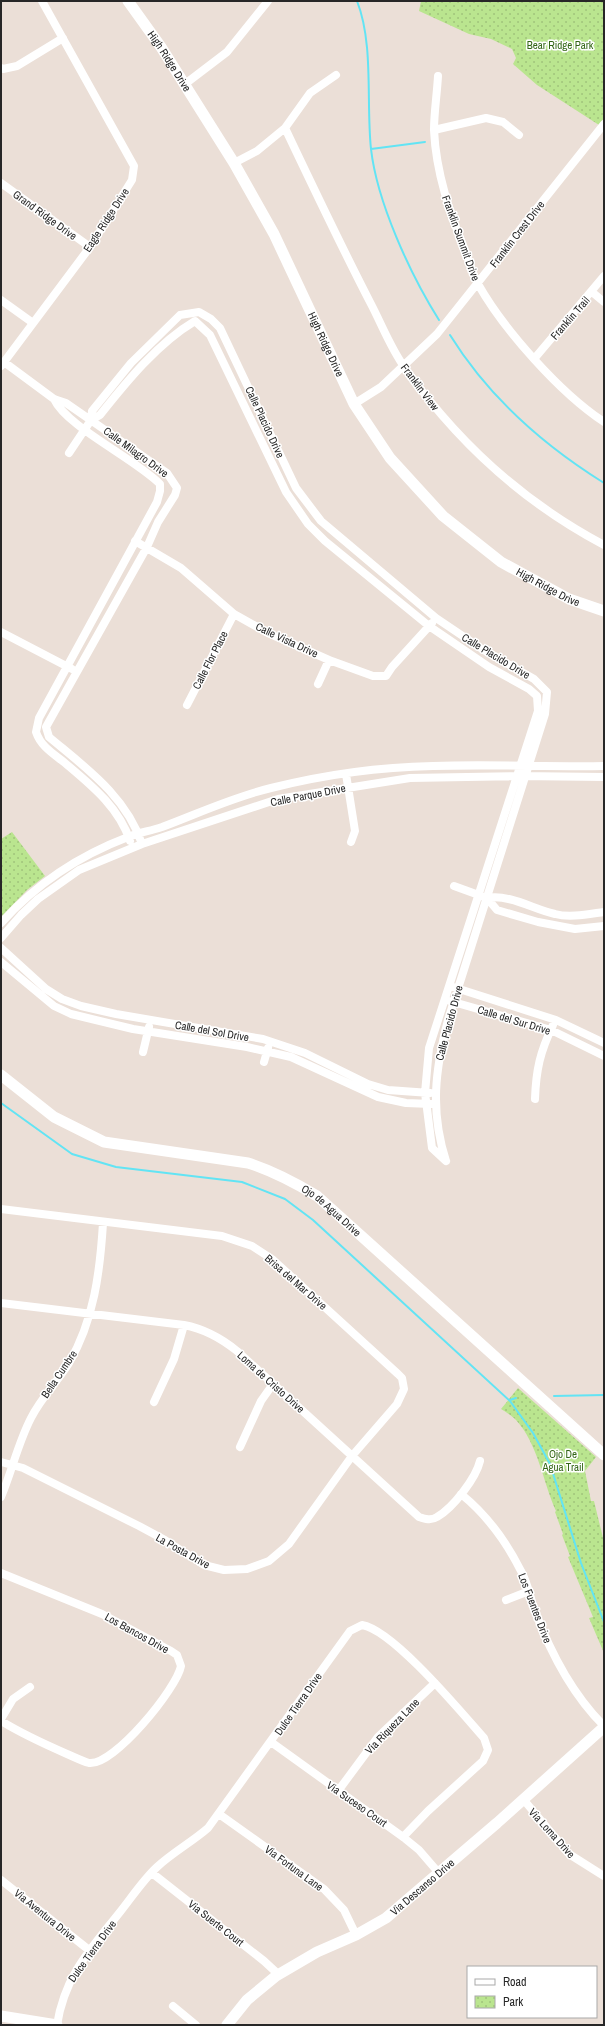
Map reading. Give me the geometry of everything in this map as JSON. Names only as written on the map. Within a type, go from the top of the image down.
[{"type":"street","name":"Eagle Ridge Drive","points":[[2,364],[90,247],[132,180],[134,166],[42,1]]},
{"type":"street","name":"High Ridge Drive","points":[[128,1],[185,84],[234,164],[274,234],[354,404],[390,458],[443,516],[501,562],[569,598],[604,611]]},
{"type":"street","points":[[185,84],[227,52],[268,1]]},
{"type":"street","points":[[1,68],[3,69],[17,66],[64,38]]},
{"type":"street","points":[[234,164],[257,151],[285,128],[310,93],[336,75]]},
{"type":"street","name":"Franklin Summit Drive","points":[[438,76],[434,130],[440,177],[455,226],[478,284],[507,327],[534,359],[565,391],[604,422]]},
{"type":"street","points":[[434,130],[486,118],[503,122],[519,135]]},
{"type":"street","name":"Franklin Crest Drive","points":[[354,404],[381,387],[404,367],[437,334],[604,124]]},
{"type":"street","name":"Franklin View","points":[[285,128],[343,249],[404,367],[451,428],[487,464],[554,517],[604,545]]},
{"type":"street","name":"Grand Ridge Drive","points":[[1,183],[90,247]]},
{"type":"street","name":"Franklin Trail","points":[[534,359],[604,276]]},
{"type":"street","points":[[592,292],[604,302]]},
{"type":"street","points":[[1,300],[33,323]]},
{"type":"street","points":[[69,453],[91,420],[100,415],[139,370],[184,328],[195,321],[198,312]]},
{"type":"street","points":[[91,420],[92,411],[130,363],[180,316],[198,312]]},
{"type":"street","name":"Calle Placido Drive","points":[[195,321],[210,335],[286,492],[308,524],[325,541],[429,626],[489,667],[529,688],[537,696],[538,711],[520,766],[521,776],[509,827],[458,988],[438,1058],[435,1094],[439,1138],[446,1161],[432,1148],[425,1093],[429,1048],[500,825],[521,776],[529,766],[545,714],[547,692],[534,679],[482,649],[436,618],[320,521],[296,488],[259,407],[220,328],[211,319],[198,312]]},
{"type":"street","points":[[130,363],[139,370]]},
{"type":"street","name":"Calle Milagro Drive","points":[[2,364],[54,399],[66,403],[168,473],[177,488],[175,495],[158,522],[147,547],[48,722],[46,730]]},
{"type":"street","name":"Calle Milagro Drive","points":[[36,732],[39,718],[136,541],[156,502],[160,488],[160,484],[147,471],[85,429],[58,408],[54,399]]},
{"type":"street","points":[[247,413],[259,407]]},
{"type":"street","points":[[160,488],[174,482]]},
{"type":"street","points":[[286,492],[296,488]]},
{"type":"street","name":"Calle Vista Drive","points":[[136,541],[181,568],[234,614],[268,633],[329,660],[373,676],[386,676],[392,667],[436,618]]},
{"type":"street","points":[[351,561],[358,554]]},
{"type":"street","points":[[101,605],[110,610]]},
{"type":"street","name":"Calle Flor Place","points":[[187,705],[234,614]]},
{"type":"street","points":[[1,632],[76,671]]},
{"type":"street","points":[[318,684],[329,660]]},
{"type":"street","points":[[537,696],[547,692]]},
{"type":"street","points":[[132,847],[113,809],[92,786],[42,745],[36,732],[46,730],[49,737],[99,779],[123,806],[139,834],[142,844]]},
{"type":"street","points":[[433,778],[434,766]]},
{"type":"street","name":"Calle Parque Drive","points":[[1,923],[31,892],[74,862],[128,837],[271,788],[346,774],[434,766],[604,766]]},
{"type":"street","points":[[569,777],[570,767]]},
{"type":"street","points":[[346,774],[355,831],[351,842]]},
{"type":"street","name":"Calle Parque Drive","points":[[1,938],[21,915],[38,899],[79,870],[132,847],[278,799],[410,778],[521,776],[604,777]]},
{"type":"street","points":[[92,786],[99,779]]},
{"type":"street","points":[[236,800],[239,812]]},
{"type":"street","points":[[500,825],[509,827]]},
{"type":"street","points":[[74,862],[79,870]]},
{"type":"street","points":[[454,886],[487,898],[498,896],[556,915],[584,915],[604,912]]},
{"type":"street","points":[[31,892],[38,899]]},
{"type":"street","points":[[487,898],[497,910],[538,922],[575,930],[604,926]]},
{"type":"street","name":"Calle del Sol Drive","points":[[1,948],[46,989],[80,1006],[269,1041],[305,1054],[335,1074],[378,1097],[406,1103],[436,1104]]},
{"type":"street","name":"Calle del Sol Drive","points":[[1,962],[54,1006],[71,1014],[148,1031],[267,1052],[296,1059],[335,1074],[388,1090],[435,1094]]},
{"type":"street","points":[[19,978],[25,971]]},
{"type":"street","name":"Calle del Sur Drive","points":[[448,985],[556,1020],[604,1043]]},
{"type":"street","name":"Calle del Sur Drive","points":[[444,999],[551,1030],[604,1056]]},
{"type":"street","points":[[143,1052],[150,1020]]},
{"type":"street","points":[[535,1099],[536,1070],[556,1020]]},
{"type":"street","points":[[264,1062],[269,1041]]},
{"type":"street","name":"Ojo de Agua Drive","points":[[1,1075],[54,1117],[104,1142],[248,1163],[282,1175],[316,1196],[604,1455]]},
{"type":"street","name":"Brisa del Mar Drive","points":[[1,1209],[103,1223],[222,1236],[237,1240],[258,1249],[272,1259],[398,1374],[404,1385],[401,1398],[352,1456]]},
{"type":"street","name":"Bella Cumbre","points":[[1,1497],[30,1418],[68,1364],[79,1345],[91,1314],[100,1261],[103,1223]]},
{"type":"street","name":"Loma de Cristo Drive","points":[[1,1303],[184,1325],[206,1331],[220,1337],[419,1517],[430,1520],[438,1517],[461,1494],[477,1472],[480,1461]]},
{"type":"street","points":[[154,1402],[174,1359],[184,1325]]},
{"type":"street","points":[[240,1447],[261,1401],[273,1384]]},
{"type":"street","name":"La Posta Drive","points":[[1,1462],[23,1468],[139,1526],[165,1540],[204,1565],[224,1570],[236,1570],[260,1565],[278,1555],[289,1544],[352,1456]]},
{"type":"street","name":"Los Fuentes Drive","points":[[461,1494],[476,1507],[505,1542],[522,1572],[551,1647],[569,1684],[586,1708],[604,1726]]},
{"type":"street","name":"Los Bancos Drive","points":[[1,1573],[72,1600],[129,1627],[171,1651],[177,1656],[181,1666],[174,1682],[146,1721],[127,1741],[101,1760],[89,1762],[43,1744],[1,1720],[16,1695],[30,1686]]},
{"type":"street","points":[[506,1600],[529,1591]]},
{"type":"street","name":"Dulce Tierra Drive","points":[[57,2025],[59,2009],[67,1985],[90,1950],[152,1873],[172,1855],[194,1840],[208,1828],[350,1631],[362,1625],[373,1628],[417,1664],[484,1738],[488,1750],[483,1761],[428,1811],[403,1837]]},
{"type":"street","name":"Via Riqueza Lane","points":[[338,1790],[378,1736],[435,1683]]},
{"type":"street","name":"Via Descanso Drive","points":[[227,2025],[246,2000],[260,1987],[278,1974],[317,1952],[356,1935],[386,1918],[523,1800],[604,1726]]},
{"type":"street","name":"Via Suceso Court","points":[[271,1742],[403,1837],[419,1850],[438,1872]]},
{"type":"street","name":"Via Loma Drive","points":[[523,1800],[569,1854],[604,1876]]},
{"type":"street","name":"Via Fortuna Lane","points":[[219,1814],[324,1890],[344,1910],[356,1935]]},
{"type":"street","name":"Via Suerte Court","points":[[152,1873],[264,1961],[278,1974]]},
{"type":"street","name":"Via Aventura Drive","points":[[1,1880],[90,1950]]},
{"type":"street","points":[[173,2006],[196,2025]]},
{"type":"street","points":[[1,2016],[57,2025]]},
{"type":"green space","name":"Bear Ridge Park","points":[[421,1],[604,1],[604,118],[599,125],[537,85],[513,64],[516,58],[512,49],[491,39],[469,34],[419,11]]},
{"type":"green space","points":[[12,832],[45,876],[27,890],[1,917],[1,839]]},
{"type":"green space","name":"Ojo De Agua Trail","points":[[518,1388],[596,1457],[585,1471],[591,1501],[594,1501],[604,1542],[604,1653],[589,1618],[593,1617],[568,1557],[570,1556],[562,1535],[563,1534],[555,1512],[556,1511],[530,1440],[516,1420],[501,1409]]},
{"type":"waterway","points":[[357,1],[366,36],[368,55],[370,131],[374,170],[396,237],[406,260],[439,320]]},
{"type":"waterway","points":[[371,149],[425,142]]},
{"type":"waterway","points":[[450,335],[482,379],[518,418],[538,436],[604,483]]},
{"type":"waterway","points":[[1,1103],[72,1154],[116,1167],[242,1182],[285,1199],[313,1220],[510,1401],[533,1433],[550,1464],[581,1563],[604,1622]]},
{"type":"waterway","points":[[554,1396],[604,1395]]},
{"type":"waterway","points":[[510,1400],[516,1398]]}]
